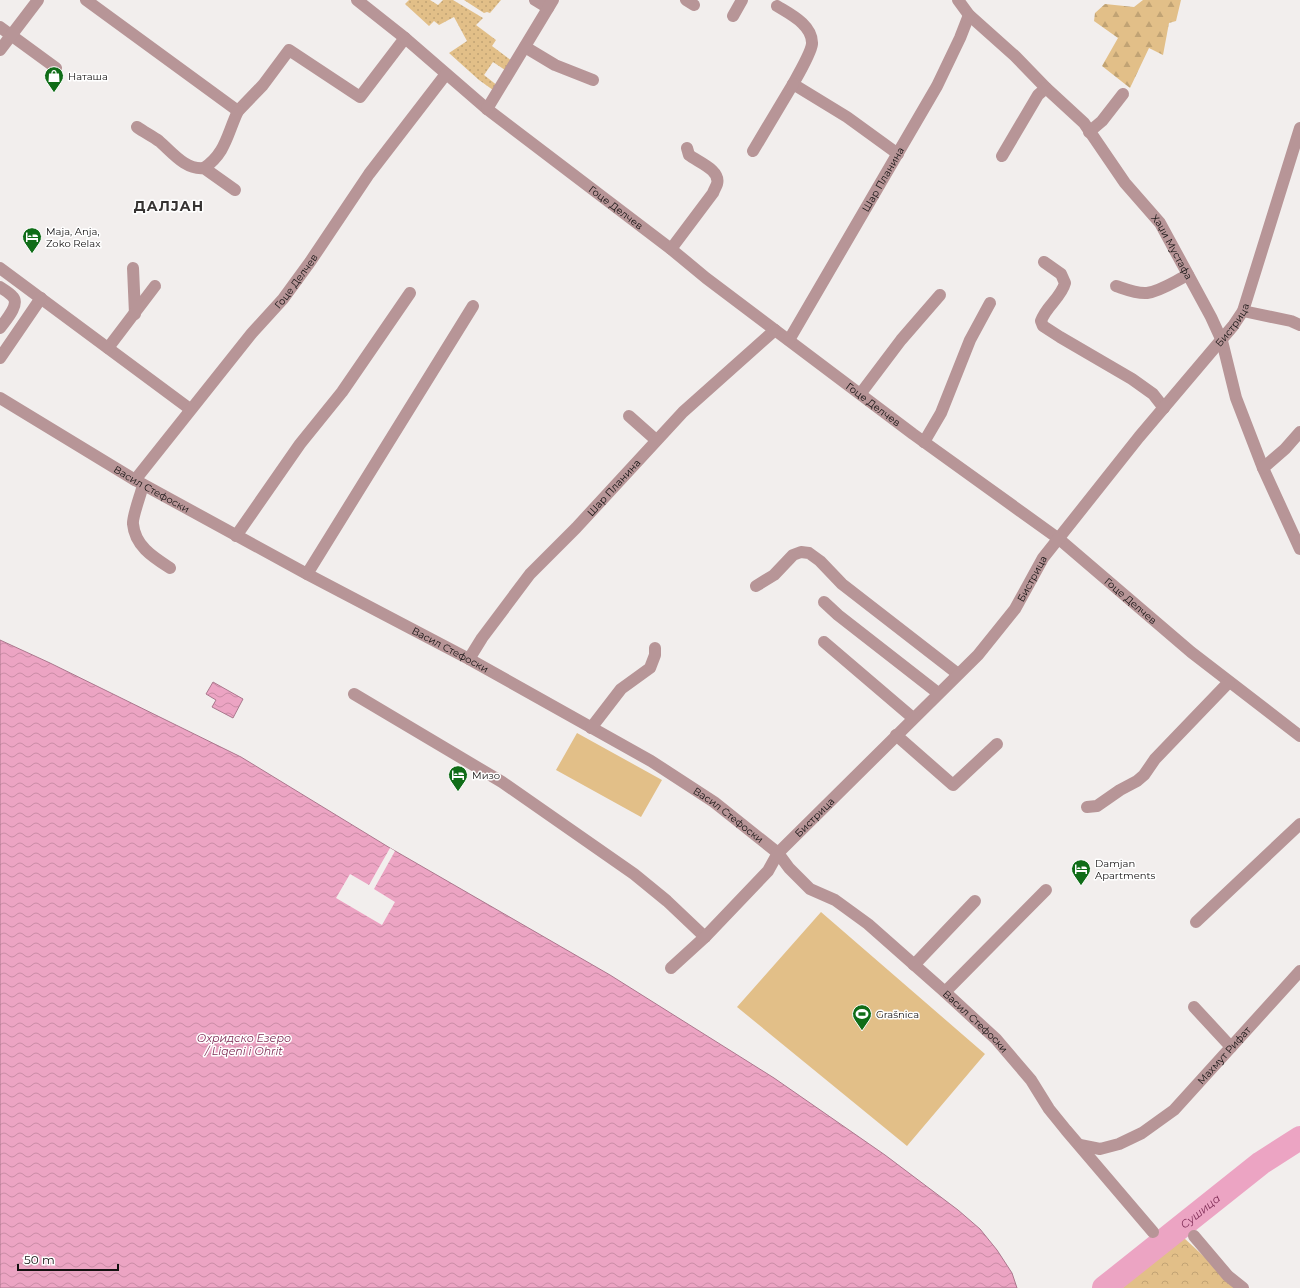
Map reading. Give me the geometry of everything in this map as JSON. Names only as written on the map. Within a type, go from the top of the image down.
[{"type":"street","points":[[0,50],[37,0]]},
{"type":"street","points":[[86,0],[238,111]]},
{"type":"street","name":"Гоце Делчев","points":[[357,0],[405,38],[487,109],[671,249],[706,278],[861,393],[924,442],[1059,539],[1191,652],[1300,736]]},
{"type":"street","points":[[487,109],[551,4],[535,0]]},
{"type":"street","points":[[733,16],[742,0]]},
{"type":"street","name":"Хаџи Мустафа","points":[[958,0],[970,15],[1084,123],[1125,183],[1160,223],[1211,317],[1222,341],[1236,398],[1263,468],[1300,549]]},
{"type":"street","points":[[753,150],[793,84],[812,44],[809,32],[799,20],[777,6]]},
{"type":"street","name":"Шар Планина","points":[[789,340],[937,86],[970,15]]},
{"type":"street","points":[[0,27],[56,68]]},
{"type":"street","points":[[138,127],[158,141],[179,160],[195,169],[204,168],[221,152],[238,111],[263,85],[289,50],[360,97],[405,38]]},
{"type":"street","points":[[525,47],[555,65],[593,80]]},
{"type":"street","name":"Гоце Делчев","points":[[139,483],[190,409],[283,299],[369,174],[446,74]]},
{"type":"street","points":[[793,84],[847,117],[898,154]]},
{"type":"street","points":[[1002,156],[1038,95],[1046,88]]},
{"type":"street","points":[[1089,132],[1102,121],[1123,94]]},
{"type":"street","name":"Бистрица","points":[[671,968],[705,937],[768,871],[778,853],[978,655],[1015,609],[1043,558],[1139,437],[1222,341],[1243,311],[1300,128]]},
{"type":"street","points":[[671,249],[713,193],[718,183],[717,176],[713,170],[689,155],[687,148]]},
{"type":"street","points":[[204,168],[234,190]]},
{"type":"street","points":[[1044,262],[1061,274],[1065,283],[1063,291],[1043,315],[1041,321],[1043,326],[1132,379],[1153,394],[1164,408]]},
{"type":"street","points":[[0,268],[190,409]]},
{"type":"street","points":[[133,268],[135,314]]},
{"type":"street","points":[[1116,286],[1130,291],[1146,293],[1158,290],[1188,275]]},
{"type":"street","points":[[108,348],[155,286]]},
{"type":"street","points":[[0,287],[13,296],[16,301],[0,328]]},
{"type":"street","points":[[236,536],[300,444],[342,392],[410,293]]},
{"type":"street","points":[[861,393],[901,340],[940,295]]},
{"type":"street","points":[[0,358],[41,298]]},
{"type":"street","points":[[924,442],[941,413],[970,340],[990,303]]},
{"type":"street","points":[[307,574],[473,306]]},
{"type":"street","points":[[1243,311],[1291,321],[1300,325]]},
{"type":"street","name":"Шар Планина","points":[[469,659],[482,638],[530,574],[576,528],[683,412],[775,330]]},
{"type":"street","name":"Васил Стефоски","points":[[0,398],[139,483],[307,574],[469,659],[651,761],[714,802],[778,853],[788,868],[810,889],[835,900],[868,924],[996,1038],[1031,1080],[1049,1109],[1154,1232]]},
{"type":"street","points":[[629,416],[656,440]]},
{"type":"street","points":[[1263,468],[1285,449],[1300,432]]},
{"type":"street","points":[[139,483],[132,523],[137,541],[150,555],[170,568]]},
{"type":"street","points":[[756,586],[774,575],[793,555],[801,552],[809,554],[820,562],[842,584],[958,674]]},
{"type":"street","points":[[824,602],[838,615],[938,693]]},
{"type":"street","points":[[824,642],[913,718]]},
{"type":"street","points":[[591,728],[621,689],[650,668],[655,655],[655,648]]},
{"type":"street","points":[[1087,807],[1097,806],[1120,790],[1137,782],[1156,759],[1229,682]]},
{"type":"street","points":[[354,694],[502,782],[634,874],[667,901],[705,937]]},
{"type":"street","points":[[896,735],[953,785],[997,744]]},
{"type":"street","points":[[1196,922],[1300,824]]},
{"type":"street","points":[[945,992],[1046,890]]},
{"type":"street","points":[[914,965],[975,901]]},
{"type":"street","name":"Махмут Рифат","points":[[1080,1145],[1100,1149],[1119,1144],[1142,1133],[1174,1110],[1300,971]]},
{"type":"street","points":[[1194,1007],[1231,1047]]},
{"type":"street","points":[[1194,1236],[1228,1276],[1243,1288]]},
{"type":"green space","points":[[409,0],[430,0],[438,5],[443,0],[453,0],[483,18],[476,25],[496,40],[492,46],[512,61],[505,70],[493,62],[484,75],[498,86],[493,90],[479,80],[449,53],[467,41],[454,17],[439,25],[434,21],[429,26],[405,4]]},
{"type":"green space","points":[[464,0],[501,0],[490,13],[484,13]]},
{"type":"green space","points":[[1143,0],[1181,0],[1176,21],[1169,23],[1163,55],[1149,48],[1130,88],[1102,66],[1118,38],[1094,21],[1095,13],[1105,4],[1134,7]]},
{"type":"green space","points":[[577,733],[662,780],[641,817],[556,770]]},
{"type":"green space","name":"Grašnica","points":[[821,912],[985,1054],[907,1146],[737,1007]]},
{"type":"green space","points":[[1184,1238],[1238,1288],[1116,1288]]},
{"type":"water","name":"Охридско Езеро / Liqeni i Ohrit","points":[[0,640],[241,757],[390,848],[610,975],[774,1078],[885,1155],[958,1210],[980,1229],[997,1250],[1012,1273],[1017,1288],[0,1288]]},
{"type":"water","points":[[213,682],[243,699],[233,718],[212,707],[216,700],[206,694]]},
{"type":"pier","points":[[390,848],[395,851],[374,889],[395,902],[382,925],[336,898],[350,874],[369,885]]},
{"type":"waterway","name":"Сушица","points":[[1104,1288],[1261,1163],[1300,1138]]},
{"type":"place","name":"Наташа","points":[[54,93]]},
{"type":"place","name":"Maja, Anja, Zoko Relax","points":[[32,254]]},
{"type":"place","name":"Мизо","points":[[458,792]]},
{"type":"place","name":"Damjan Apartments","points":[[1081,886]]},
{"type":"place","name":"Grašnica","points":[[862,1031]]},
{"type":"district","name":"ДАЛЈАН","points":[[169,206]]}]
